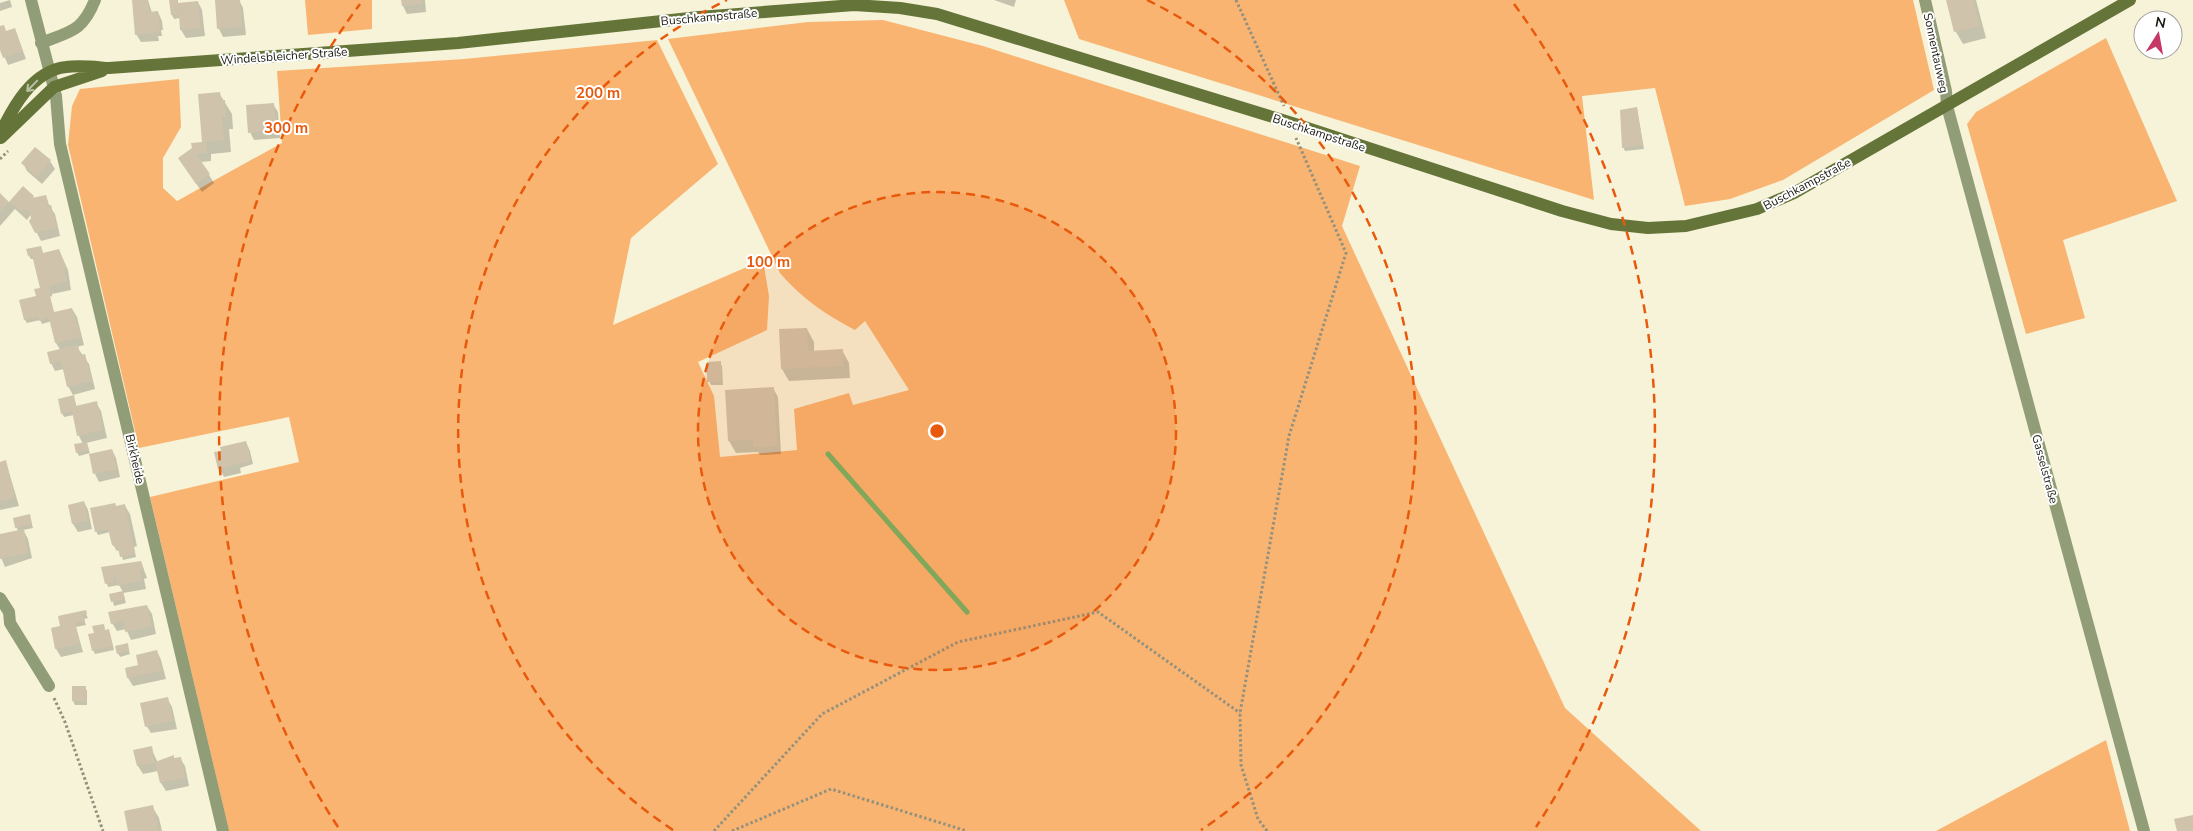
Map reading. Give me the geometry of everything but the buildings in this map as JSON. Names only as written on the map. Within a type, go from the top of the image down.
[{"type":"main road","name":"Buschkampstraße","points":[[458,43],[738,14],[854,5],[900,8],[937,14],[1287,116],[1562,212],[1611,224],[1648,228],[1686,226],[1757,209],[1794,193],[2130,0]]},
{"type":"main road","name":"Windelsbleicher Straße","points":[[0,134],[10,114],[31,85],[50,72],[64,67],[109,68],[458,43]]},
{"type":"main road","name":"Windelsbleicher Straße","points":[[0,139],[54,87],[109,68]]},
{"type":"street","name":"Birkheide","points":[[31,0],[54,87],[60,144],[223,831]]},
{"type":"street","points":[[41,43],[76,29],[85,22],[95,0]]},
{"type":"street","name":"Sonnentauweg","points":[[1925,0],[1946,91],[1947,106]]},
{"type":"street","name":"Gasselstraße","points":[[1947,106],[2144,831]]},
{"type":"street","points":[[0,598],[9,612],[10,623],[49,686]]},
{"type":"path","points":[[1236,0],[1346,253],[1289,436],[1240,713],[1241,765],[1258,819],[1267,831]]},
{"type":"path","points":[[1276,108],[1287,116]]},
{"type":"path","points":[[714,831],[822,714],[958,642],[1098,612],[1240,713]]},
{"type":"path","points":[[49,686],[65,722],[103,831]]},
{"type":"path","points":[[732,831],[831,789],[966,831]]},
{"type":"shaded area","points":[[305,0],[372,0],[372,29],[308,35]]},
{"type":"shaded area","points":[[1064,0],[1913,0],[1934,90],[1783,180],[1730,199],[1685,206],[1655,88],[1582,96],[1594,200],[1079,39]]},
{"type":"shaded area","points":[[883,20],[983,46],[1360,166],[1342,226],[1565,708],[1701,831],[229,831],[150,497],[299,462],[289,417],[139,448],[68,145],[72,106],[80,89],[179,79],[181,127],[163,158],[163,188],[177,201],[282,143],[277,71],[464,59],[657,40],[718,164],[631,238],[613,325],[763,260],[769,296],[767,330],[698,362],[714,396],[720,457],[797,450],[794,409],[849,393],[853,405],[909,390],[865,321],[855,330],[844,324],[805,298],[780,273],[668,39],[808,22]]},
{"type":"shaded area","points":[[2106,38],[2177,201],[2063,240],[2085,318],[2026,334],[1967,124],[1976,112]]},
{"type":"shaded area","points":[[2106,740],[2130,831],[1936,831]]},
{"type":"waterway","points":[[828,454],[967,612]]}]
